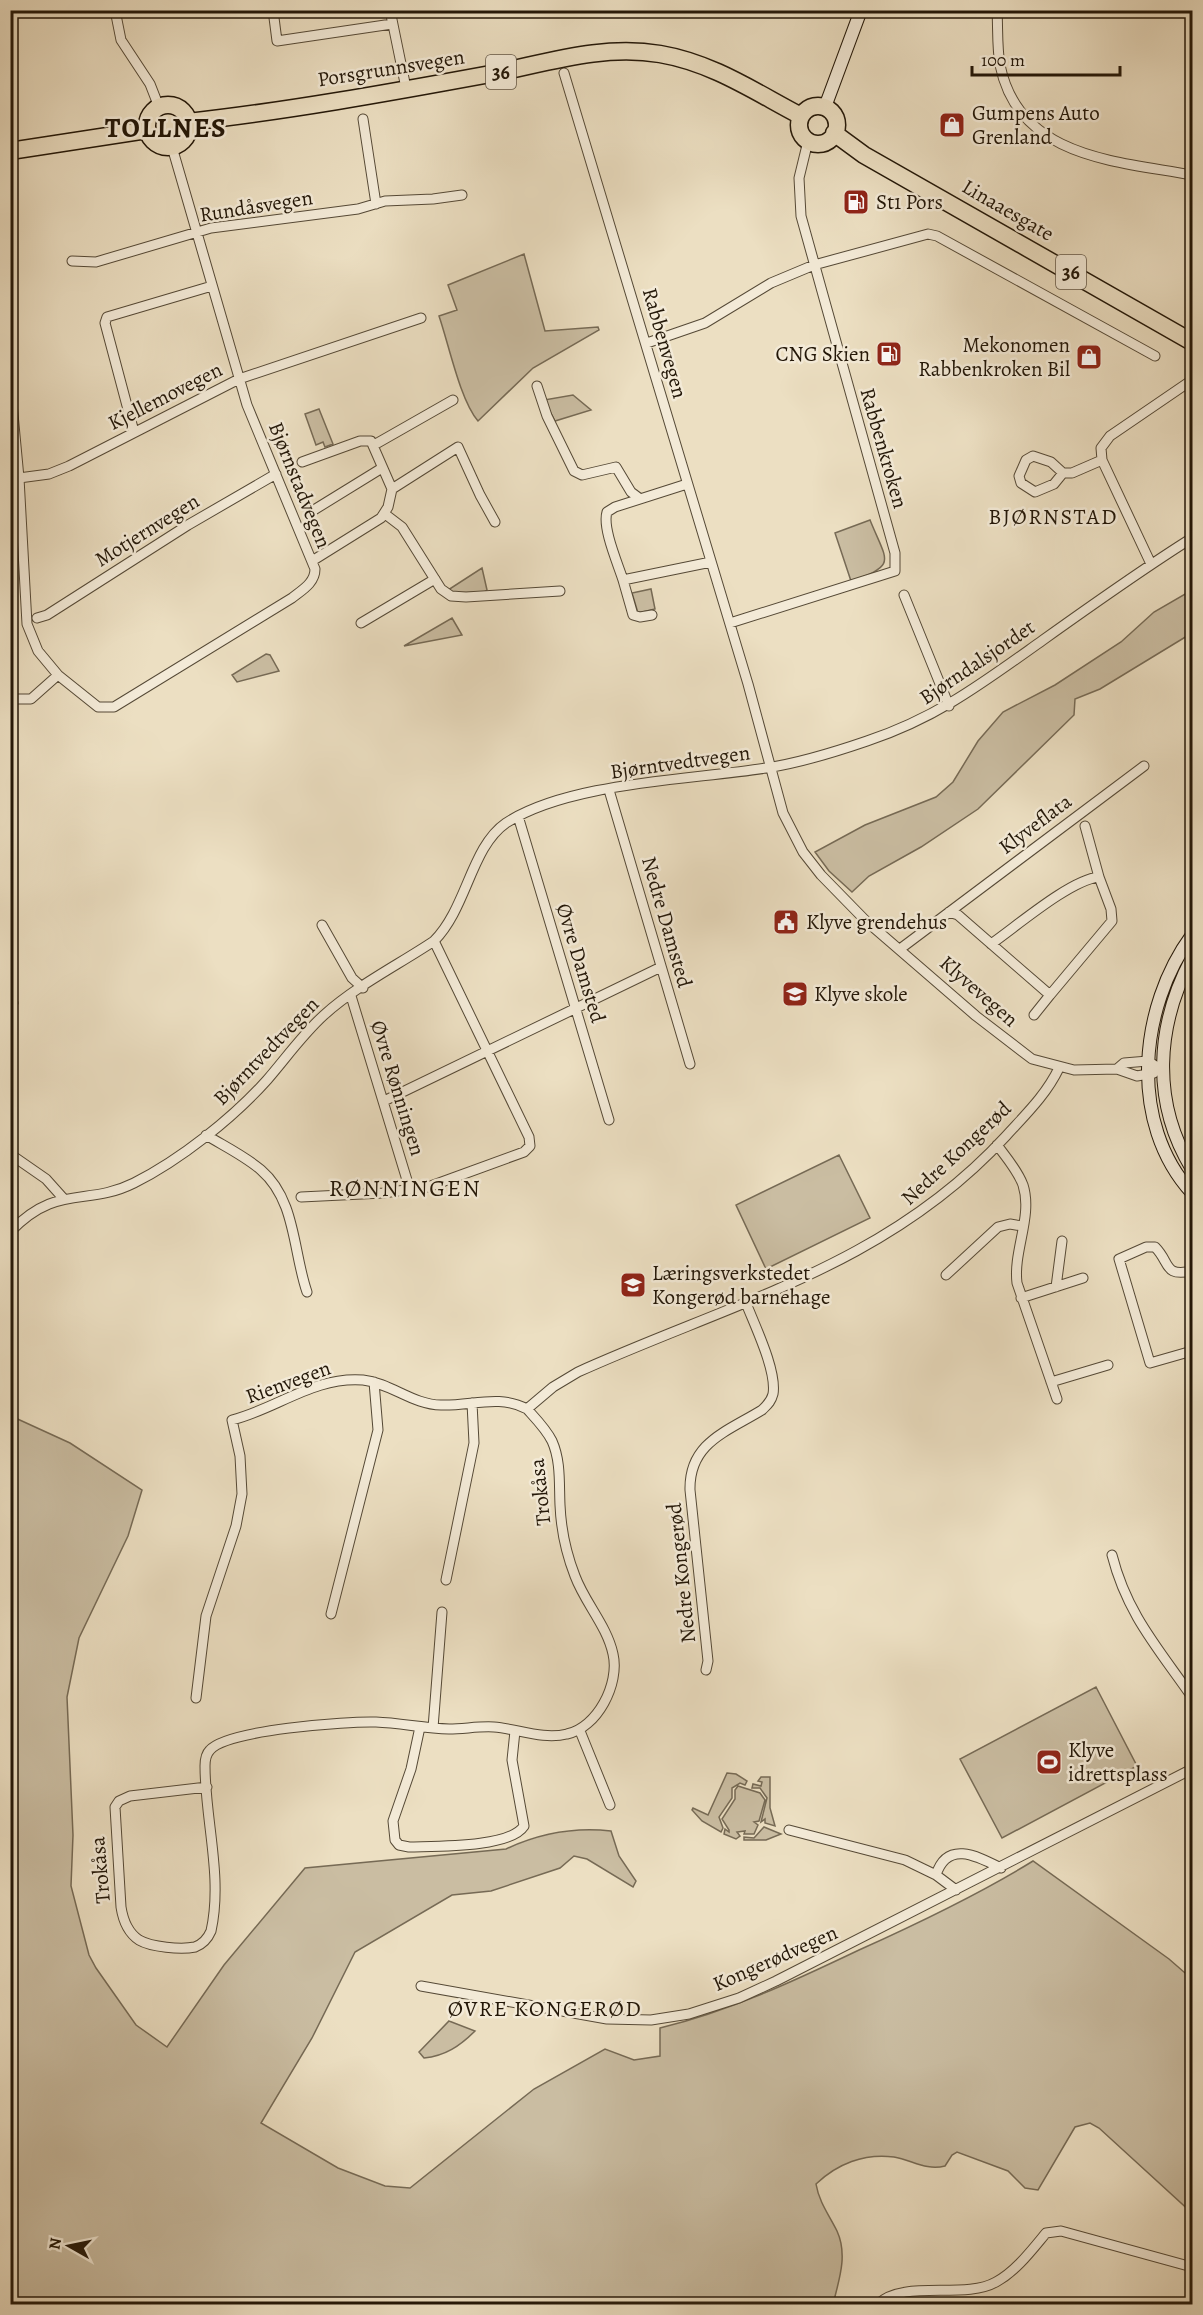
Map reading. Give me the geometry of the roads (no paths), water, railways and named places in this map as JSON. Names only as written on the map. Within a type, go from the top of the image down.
[{"type":"highway","name":"Porsgrunnsvegen","points":[[188,122],[406,88],[504,71],[581,54],[643,52],[677,58],[712,69],[753,88],[801,116]]},
{"type":"highway","points":[[159,107],[177,108],[188,122],[187,135],[178,145],[172,147],[156,144],[147,130],[148,119],[159,107]]},
{"type":"highway","points":[[825,107],[835,117],[834,133],[825,142],[808,141],[799,127],[801,116],[809,108],[825,107]]},
{"type":"highway","points":[[10,151],[147,130]]},
{"type":"highway","name":"Linaaesgate","points":[[834,133],[864,155],[1192,342]]},
{"type":"main road","points":[[825,107],[861,10]]},
{"type":"main road","points":[[1192,934],[1162,991],[1150,1040],[1148,1061],[1150,1099],[1162,1141],[1171,1162],[1192,1193]]},
{"type":"main road","points":[[1192,958],[1175,995],[1168,1017],[1162,1070],[1168,1116],[1192,1169]]},
{"type":"street","points":[[115,10],[121,40],[150,84],[159,107]]},
{"type":"street","points":[[273,10],[277,41],[392,24]]},
{"type":"street","points":[[390,10],[406,88]]},
{"type":"street","points":[[997,10],[1000,64],[1008,89],[1021,111],[1043,134],[1059,144],[1091,156],[1192,175]]},
{"type":"street","name":"Rabbenvegen","points":[[564,73],[647,343],[772,768]]},
{"type":"street","points":[[363,119],[376,204]]},
{"type":"street","name":"Rabbenkroken","points":[[730,623],[895,571],[893,544],[801,216],[798,191],[808,141]]},
{"type":"street","name":"Bjørnstadvegen","points":[[58,675],[98,707],[114,707],[299,592],[315,575],[312,561],[239,379],[172,147]]},
{"type":"street","name":"Rundåsvegen","points":[[72,261],[96,262],[211,228],[358,209],[399,199],[433,199],[462,195]]},
{"type":"street","points":[[647,343],[705,323],[771,283],[814,265],[921,236],[937,236],[1155,356]]},
{"type":"street","points":[[134,432],[112,351],[107,317],[212,286]]},
{"type":"street","name":"Kjellemovegen","points":[[19,478],[49,474],[69,466],[239,379],[421,318]]},
{"type":"street","points":[[1151,564],[1102,460],[1101,448],[1110,436],[1192,380]]},
{"type":"street","points":[[10,382],[13,439],[19,478],[27,624],[38,651],[58,675],[32,699],[10,699]]},
{"type":"street","points":[[537,386],[547,416],[574,471],[582,475],[616,467],[631,492],[639,498]]},
{"type":"street","points":[[374,445],[453,400]]},
{"type":"street","points":[[302,462],[360,441],[371,441],[392,489],[385,514],[312,561]]},
{"type":"street","points":[[392,489],[458,447],[495,522]]},
{"type":"street","points":[[1063,473],[1054,484],[1035,492],[1021,483],[1019,476],[1026,460],[1033,456],[1051,462],[1063,473],[1072,473],[1102,460]]},
{"type":"street","points":[[309,513],[382,468]]},
{"type":"street","name":"Motjernvegen","points":[[37,618],[47,615],[188,525],[276,474]]},
{"type":"street","points":[[652,615],[640,617],[633,615],[605,516],[610,509],[687,484]]},
{"type":"street","points":[[385,514],[402,527],[445,593],[458,597],[560,591]]},
{"type":"street","points":[[10,525],[21,522]]},
{"type":"street","name":"Bjørndalsjordet","points":[[772,768],[883,736],[929,717],[949,706],[1151,564],[1192,538]]},
{"type":"street","points":[[623,580],[711,562]]},
{"type":"street","points":[[361,623],[435,579]]},
{"type":"street","points":[[904,595],[949,706]]},
{"type":"street","name":"Klyveflata","points":[[900,949],[1144,766]]},
{"type":"street","name":"Bjørntvedtvegen","points":[[10,1232],[39,1207],[63,1198],[118,1190],[134,1183],[206,1135],[256,1091],[322,1016],[434,941],[452,920],[484,847],[497,830],[518,816],[568,798],[609,790],[772,768]]},
{"type":"street","name":"Klyvevegen","points":[[772,768],[783,813],[807,857],[839,894],[1017,1050],[1032,1059],[1059,1068],[1117,1069],[1125,1073],[1148,1075],[1162,1070]]},
{"type":"street","name":"Nedre Damsted","points":[[609,790],[690,1064]]},
{"type":"street","name":"Øvre Damsted","points":[[518,816],[609,1120]]},
{"type":"street","name":"Klyveflata","points":[[1050,995],[1112,921],[1111,909],[1085,826]]},
{"type":"street","points":[[991,944],[1068,890],[1088,879],[1100,878]]},
{"type":"street","points":[[949,912],[958,915],[1050,995],[1034,1015]]},
{"type":"street","points":[[322,925],[352,978],[363,988]]},
{"type":"street","points":[[301,1197],[410,1190],[440,1184],[524,1152],[530,1146],[529,1137],[434,941]]},
{"type":"street","points":[[384,1101],[661,967]]},
{"type":"street","name":"Øvre Rønningen","points":[[351,996],[410,1190]]},
{"type":"street","points":[[1148,1061],[1162,1070]]},
{"type":"street","name":"Klyvevegen","points":[[1117,1069],[1124,1063],[1148,1061]]},
{"type":"street","name":"Nedre Kongerød","points":[[706,1670],[708,1660],[690,1490],[691,1468],[704,1446],[762,1410],[770,1402],[772,1395],[770,1369],[746,1303],[830,1266],[885,1236],[947,1192],[997,1145],[1050,1086],[1059,1068]]},
{"type":"street","points":[[206,1135],[261,1170],[277,1190],[290,1218],[307,1292]]},
{"type":"street","points":[[997,1145],[1022,1183],[1026,1198],[1016,1276],[1021,1298],[1058,1399]]},
{"type":"street","points":[[10,1154],[46,1179],[63,1198]]},
{"type":"street","points":[[946,1275],[998,1227],[1010,1224],[1022,1226]]},
{"type":"street","points":[[1056,1287],[1062,1241]]},
{"type":"street","points":[[1192,1271],[1173,1272],[1167,1268],[1155,1247],[1146,1247],[1119,1259],[1150,1363],[1192,1351]]},
{"type":"street","points":[[1021,1298],[1083,1278]]},
{"type":"street","points":[[527,1409],[553,1387],[579,1372],[746,1303]]},
{"type":"street","points":[[1051,1382],[1108,1365]]},
{"type":"street","name":"Rienvegen","points":[[196,1698],[206,1616],[236,1526],[242,1494],[240,1456],[232,1420],[250,1416],[314,1387],[350,1380],[374,1382],[426,1403],[444,1406],[504,1401],[527,1409]]},
{"type":"street","points":[[331,1614],[378,1430],[374,1382]]},
{"type":"street","points":[[446,1580],[474,1443],[472,1402]]},
{"type":"street","name":"Trokåsa","points":[[207,1787],[130,1796],[119,1801],[115,1807],[121,1907],[124,1921],[139,1940],[154,1945],[196,1947],[206,1940],[211,1931],[213,1861],[207,1787],[205,1766],[208,1752],[214,1746],[226,1741],[324,1724],[378,1722],[433,1728],[484,1727],[554,1736],[580,1731],[602,1706],[609,1693],[614,1668],[613,1654],[601,1626],[580,1590],[566,1551],[562,1528],[558,1465],[553,1443],[527,1409]]},
{"type":"street","points":[[1113,1555],[1122,1591],[1139,1623],[1192,1696]]},
{"type":"street","points":[[433,1728],[442,1612]]},
{"type":"street","points":[[420,1727],[411,1769],[393,1821],[395,1840],[399,1845],[409,1847],[495,1840],[520,1833],[524,1826],[512,1760],[514,1731]]},
{"type":"street","points":[[580,1731],[610,1804]]},
{"type":"street","name":"Kongerødvegen","points":[[421,1986],[607,2019],[651,2020],[689,2014],[739,1998],[1001,1868],[1192,1769]]},
{"type":"street","points":[[789,1830],[905,1860],[936,1875],[956,1890]]},
{"type":"street","points":[[936,1875],[942,1861],[953,1854],[973,1856],[1001,1868]]},
{"type":"street","points":[[878,2304],[886,2298],[898,2295],[971,2289],[995,2282],[1022,2260],[1046,2233],[1061,2231],[1192,2267]]},
{"type":"place","name":"Gumpens Auto Grenland","points":[[952,125]]},
{"type":"place","name":"St1 Pors","points":[[856,202]]},
{"type":"place","name":"CNG Skien","points":[[889,354]]},
{"type":"place","name":"Mekonomen Rabbenkroken Bil","points":[[1089,357]]},
{"type":"place","name":"Klyve grendehus","points":[[786,922]]},
{"type":"place","name":"Klyve skole","points":[[795,994]]},
{"type":"place","name":"Læringsverkstedet Kongerød barnehage","points":[[633,1285]]},
{"type":"place","name":"Klyve idrettsplass","points":[[1049,1762]]},
{"type":"district","name":"TOLLNES","points":[[166,128]]},
{"type":"district","name":"BJØRNSTAD","points":[[1053,517]]},
{"type":"district","name":"RØNNINGEN","points":[[405,1188]]},
{"type":"district","name":"ØVRE KONGERØD","points":[[545,2009]]}]
